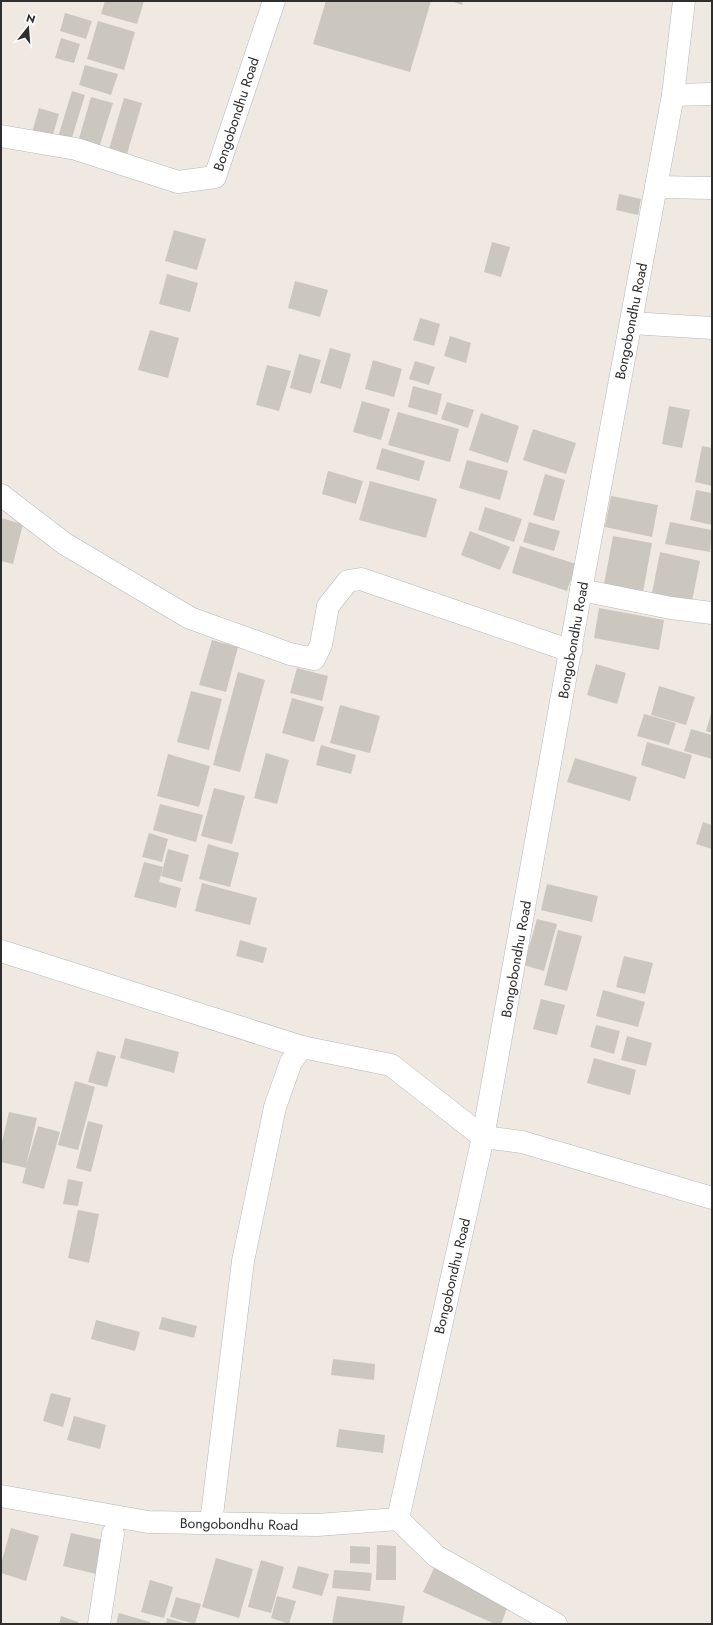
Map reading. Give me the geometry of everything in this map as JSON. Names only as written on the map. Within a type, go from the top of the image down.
[{"type":"street","name":"Bongobondhu Road","points":[[1,136],[76,149],[178,182],[215,177],[274,1]]},
{"type":"street","name":"Bongobondhu Road","points":[[1,1496],[148,1522],[317,1525],[398,1519],[483,1137],[581,590],[673,95],[684,1]]},
{"type":"street","points":[[673,95],[712,94]]},
{"type":"street","points":[[656,187],[712,188]]},
{"type":"street","points":[[631,323],[712,328]]},
{"type":"street","points":[[1,495],[65,544],[190,618],[290,654],[314,659],[321,645],[328,606],[348,581],[361,579],[571,651]]},
{"type":"street","points":[[581,590],[671,608],[712,613]]},
{"type":"street","points":[[1,951],[302,1047],[391,1065],[483,1137],[522,1142],[712,1198]]},
{"type":"street","points":[[211,1523],[243,1261],[275,1107],[291,1062],[302,1047]]},
{"type":"street","points":[[398,1519],[436,1556],[556,1624]]},
{"type":"street","points":[[100,1624],[113,1534]]},
{"type":"building","points":[[105,1],[144,1],[137,24],[101,14]]},
{"type":"building","points":[[326,1],[431,1],[410,72],[313,44]]},
{"type":"building","points":[[451,1],[463,1],[462,5]]},
{"type":"building","points":[[65,13],[92,21],[86,39],[60,31]]},
{"type":"building","points":[[98,21],[135,32],[124,70],[87,59]]},
{"type":"building","points":[[61,38],[80,44],[74,63],[55,58]]},
{"type":"building","points":[[85,65],[118,74],[111,95],[79,85]]},
{"type":"building","points":[[72,91],[85,95],[71,141],[58,137]]},
{"type":"building","points":[[91,97],[113,103],[99,148],[78,142]]},
{"type":"building","points":[[124,98],[142,103],[127,154],[109,149]]},
{"type":"building","points":[[39,108],[59,114],[52,138],[32,132]]},
{"type":"building","points":[[619,194],[641,199],[638,215],[616,210]]},
{"type":"building","points":[[174,230],[206,239],[197,270],[165,261]]},
{"type":"building","points":[[492,242],[510,247],[501,277],[484,272]]},
{"type":"building","points":[[167,274],[198,283],[190,312],[159,304]]},
{"type":"building","points":[[295,281],[328,290],[320,317],[288,308]]},
{"type":"building","points":[[420,318],[440,324],[434,346],[413,340]]},
{"type":"building","points":[[150,330],[179,338],[168,378],[138,370]]},
{"type":"building","points":[[450,336],[471,343],[466,363],[444,356]]},
{"type":"building","points":[[330,348],[351,354],[341,389],[320,383]]},
{"type":"building","points":[[299,354],[321,360],[311,394],[290,388]]},
{"type":"building","points":[[373,360],[402,369],[394,397],[365,389]]},
{"type":"building","points":[[415,361],[435,367],[429,385],[409,379]]},
{"type":"building","points":[[267,365],[291,371],[279,411],[256,405]]},
{"type":"building","points":[[413,386],[442,394],[437,415],[408,407]]},
{"type":"building","points":[[362,401],[390,409],[381,440],[353,432]]},
{"type":"building","points":[[447,402],[474,410],[468,428],[441,419]]},
{"type":"building","points":[[669,406],[690,410],[682,448],[662,444]]},
{"type":"building","points":[[398,412],[459,429],[450,462],[388,445]]},
{"type":"building","points":[[481,413],[519,426],[508,463],[469,450]]},
{"type":"building","points":[[533,429],[576,443],[566,474],[523,460]]},
{"type":"building","points":[[702,446],[712,448],[712,486],[695,482]]},
{"type":"building","points":[[382,448],[425,461],[419,481],[376,469]]},
{"type":"building","points":[[467,460],[508,471],[500,500],[459,488]]},
{"type":"building","points":[[328,471],[363,481],[356,504],[322,494]]},
{"type":"building","points":[[545,474],[565,480],[554,521],[533,515]]},
{"type":"building","points":[[370,481],[437,499],[426,538],[359,520]]},
{"type":"building","points":[[696,490],[712,493],[712,525],[690,520]]},
{"type":"building","points":[[611,496],[658,505],[652,537],[605,527]]},
{"type":"building","points":[[485,507],[522,519],[514,542],[478,530]]},
{"type":"building","points":[[1,518],[23,524],[13,564],[1,561]]},
{"type":"building","points":[[529,522],[560,531],[554,551],[523,542]]},
{"type":"building","points":[[670,522],[712,530],[710,552],[665,544]]},
{"type":"building","points":[[470,531],[510,547],[500,570],[461,555]]},
{"type":"building","points":[[613,536],[652,543],[643,592],[604,584]]},
{"type":"building","points":[[520,546],[576,564],[567,591],[512,573]]},
{"type":"building","points":[[660,552],[700,561],[692,601],[652,593]]},
{"type":"building","points":[[599,608],[664,620],[659,650],[594,638]]},
{"type":"building","points":[[212,640],[238,647],[226,692],[199,685]]},
{"type":"building","points":[[596,664],[626,673],[617,704],[587,695]]},
{"type":"building","points":[[297,668],[328,676],[322,701],[290,693]]},
{"type":"building","points":[[238,672],[265,680],[240,772],[213,765]]},
{"type":"building","points":[[659,686],[695,697],[686,725],[651,715]]},
{"type":"building","points":[[191,691],[222,699],[209,750],[177,742]]},
{"type":"building","points":[[292,698],[324,707],[314,742],[282,733]]},
{"type":"building","points":[[340,705],[380,716],[370,753],[330,743]]},
{"type":"building","points":[[712,710],[712,733],[706,731]]},
{"type":"building","points":[[644,714],[676,723],[669,745],[637,736]]},
{"type":"building","points":[[691,729],[712,735],[712,759],[684,751]]},
{"type":"building","points":[[647,742],[692,755],[685,779],[641,765]]},
{"type":"building","points":[[321,745],[356,755],[351,774],[316,765]]},
{"type":"building","points":[[266,753],[289,760],[277,804],[254,798]]},
{"type":"building","points":[[168,754],[210,766],[199,807],[157,796]]},
{"type":"building","points":[[575,758],[637,777],[630,801],[567,782]]},
{"type":"building","points":[[214,788],[245,796],[232,844],[201,836]]},
{"type":"building","points":[[160,804],[203,815],[196,842],[153,830]]},
{"type":"building","points":[[703,822],[712,825],[712,849],[696,844]]},
{"type":"building","points":[[149,833],[168,839],[162,862],[142,857]]},
{"type":"building","points":[[208,844],[239,853],[230,887],[199,879]]},
{"type":"building","points":[[168,849],[189,855],[182,882],[161,876]]},
{"type":"building","points":[[144,862],[163,867],[159,882],[181,888],[176,908],[134,897]]},
{"type":"building","points":[[202,883],[257,898],[250,925],[195,911]]},
{"type":"building","points":[[547,884],[598,896],[592,922],[541,910]]},
{"type":"building","points":[[537,919],[557,924],[544,971],[524,965]]},
{"type":"building","points":[[558,930],[582,936],[567,991],[544,985]]},
{"type":"building","points":[[240,940],[267,948],[263,963],[236,956]]},
{"type":"building","points":[[624,956],[653,963],[645,994],[616,987]]},
{"type":"building","points":[[603,990],[645,1002],[638,1027],[596,1016]]},
{"type":"building","points":[[541,999],[565,1005],[557,1035],[533,1029]]},
{"type":"building","points":[[596,1025],[620,1031],[614,1054],[590,1047]]},
{"type":"building","points":[[627,1036],[652,1043],[646,1066],[621,1060]]},
{"type":"building","points":[[125,1038],[179,1052],[174,1073],[120,1058]]},
{"type":"building","points":[[97,1051],[116,1056],[107,1087],[88,1082]]},
{"type":"building","points":[[594,1058],[636,1070],[630,1095],[587,1083]]},
{"type":"building","points":[[75,1081],[95,1087],[78,1150],[58,1145]]},
{"type":"building","points":[[9,1112],[37,1118],[26,1166],[38,1126],[60,1132],[44,1189],[22,1183],[26,1168],[1,1162],[1,1146]]},
{"type":"building","points":[[88,1121],[103,1125],[91,1172],[76,1168]]},
{"type":"building","points":[[68,1179],[83,1182],[78,1206],[63,1204]]},
{"type":"building","points":[[78,1210],[99,1214],[89,1263],[68,1258]]},
{"type":"building","points":[[162,1317],[197,1326],[194,1338],[159,1329]]},
{"type":"building","points":[[96,1320],[140,1332],[135,1351],[91,1339]]},
{"type":"building","points":[[333,1359],[375,1364],[374,1380],[331,1375]]},
{"type":"building","points":[[51,1393],[71,1398],[63,1427],[43,1421]]},
{"type":"building","points":[[74,1416],[106,1425],[100,1449],[67,1440]]},
{"type":"building","points":[[339,1429],[385,1435],[383,1453],[336,1447]]},
{"type":"building","points":[[11,1528],[39,1536],[26,1581],[1,1573],[1,1564]]},
{"type":"building","points":[[71,1533],[112,1542],[104,1576],[63,1566]]},
{"type":"building","points":[[377,1545],[396,1546],[396,1580],[376,1580]]},
{"type":"building","points":[[350,1546],[370,1547],[370,1564],[350,1563]]},
{"type":"building","points":[[216,1558],[253,1569],[239,1618],[202,1607]]},
{"type":"building","points":[[261,1560],[284,1567],[271,1613],[248,1607]]},
{"type":"building","points":[[298,1566],[329,1574],[322,1596],[292,1588]]},
{"type":"building","points":[[434,1568],[510,1601],[501,1624],[495,1624],[423,1592]]},
{"type":"building","points":[[334,1570],[372,1573],[370,1591],[332,1588]]},
{"type":"building","points":[[150,1580],[173,1587],[164,1618],[141,1612]]},
{"type":"building","points":[[277,1596],[296,1601],[289,1624],[271,1618]]},
{"type":"building","points":[[337,1596],[405,1606],[402,1624],[332,1624]]},
{"type":"building","points":[[176,1597],[201,1604],[195,1624],[170,1617]]},
{"type":"building","points":[[119,1613],[150,1622],[150,1624],[116,1624]]},
{"type":"building","points":[[61,1616],[78,1622],[78,1624],[59,1624]]},
{"type":"building","points":[[167,1618],[187,1624],[166,1624]]}]
